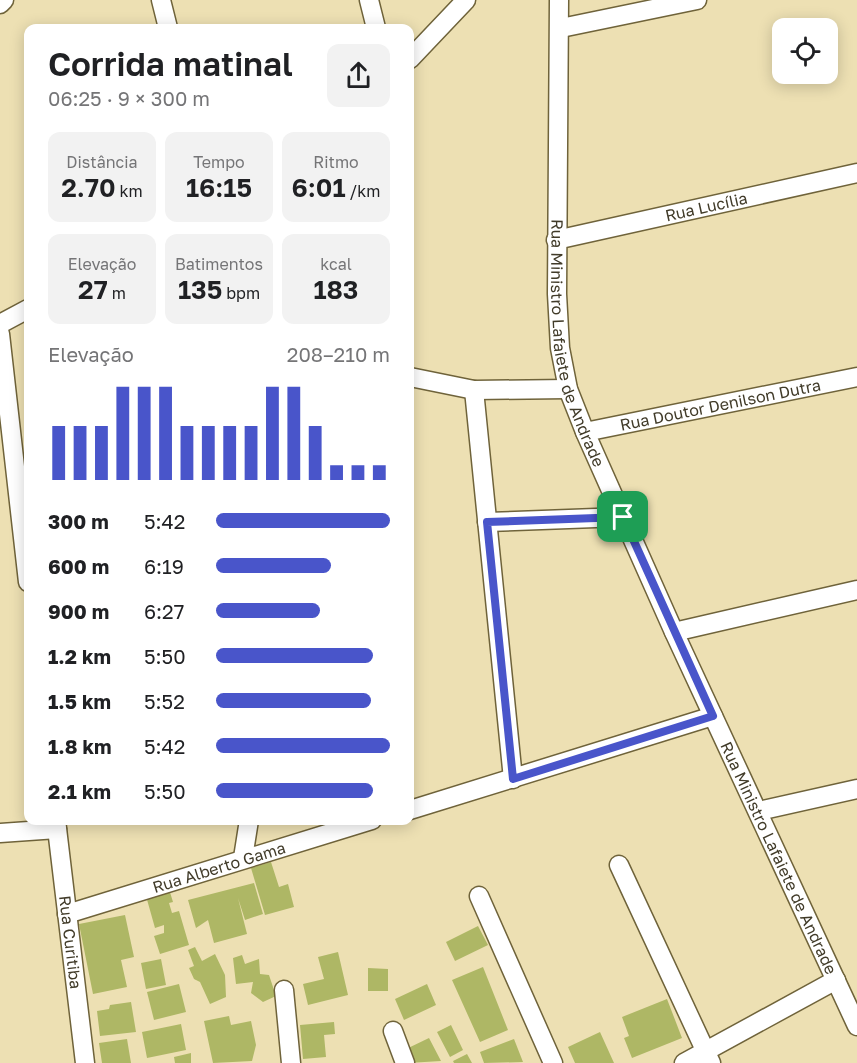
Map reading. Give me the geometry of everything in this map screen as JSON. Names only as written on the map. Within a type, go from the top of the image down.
[{"type":"street","points":[[0,4],[4,0]]},
{"type":"street","points":[[161,0],[167,24]]},
{"type":"street","points":[[369,0],[375,24]]},
{"type":"street","points":[[414,55],[466,0]]},
{"type":"street","name":"Rua Ministro Lafaiete de Andrade","points":[[559,0],[561,28],[556,240],[560,348],[568,389],[674,632],[857,1026]]},
{"type":"street","points":[[561,28],[697,0]]},
{"type":"street","name":"Rua Lucília","points":[[556,240],[857,173]]},
{"type":"street","points":[[0,324],[24,311]]},
{"type":"street","points":[[0,334],[24,547]]},
{"type":"street","name":"Rua Doutor Denilson Dutra","points":[[585,432],[857,377]]},
{"type":"street","points":[[414,378],[474,390],[568,389]]},
{"type":"street","points":[[474,390],[513,779]]},
{"type":"street","points":[[487,522],[623,517]]},
{"type":"street","points":[[674,632],[857,590]]},
{"type":"street","points":[[414,809],[713,716]]},
{"type":"street","points":[[759,811],[857,789]]},
{"type":"street","points":[[0,833],[56,825]]},
{"type":"street","name":"Rua Curitiba","points":[[56,825],[85,1063]]},
{"type":"street","points":[[243,858],[248,825]]},
{"type":"street","name":"Rua Alberto Gama","points":[[66,914],[355,825]]},
{"type":"street","points":[[619,865],[708,1058]]},
{"type":"street","points":[[479,896],[553,1063]]},
{"type":"street","points":[[684,1063],[708,1058],[836,980]]},
{"type":"street","points":[[284,990],[291,1063]]},
{"type":"street","points":[[393,1031],[405,1063]]},
{"type":"building","points":[[271,862],[279,887],[288,884],[294,907],[265,915],[251,868]]},
{"type":"building","points":[[254,883],[263,914],[245,920],[238,898],[247,934],[214,943],[208,920],[196,928],[188,900]]},
{"type":"building","points":[[169,889],[173,902],[169,903],[172,913],[179,911],[189,945],[160,954],[154,936],[164,933],[164,925],[155,928],[146,896]]},
{"type":"building","points":[[125,915],[134,957],[121,960],[127,987],[93,994],[79,924]]},
{"type":"building","points":[[478,926],[488,945],[455,961],[446,942]]},
{"type":"building","points":[[195,947],[202,961],[215,954],[225,975],[226,997],[210,1004],[200,982],[194,979],[189,968],[194,966],[188,950]]},
{"type":"building","points":[[338,952],[348,995],[308,1005],[303,984],[324,979],[318,957]]},
{"type":"building","points":[[242,955],[245,964],[259,959],[260,974],[269,975],[276,996],[263,1002],[251,993],[253,982],[236,984],[233,958]]},
{"type":"building","points":[[161,959],[166,985],[146,989],[141,963]]},
{"type":"building","points":[[483,967],[508,1030],[480,1042],[452,980]]},
{"type":"building","points":[[368,968],[388,969],[388,991],[368,991]]},
{"type":"building","points":[[179,984],[186,1012],[154,1020],[147,992]]},
{"type":"building","points":[[427,984],[436,1005],[404,1020],[395,999]]},
{"type":"building","points":[[667,999],[682,1038],[632,1058],[624,1038],[629,1036],[622,1017]]},
{"type":"building","points":[[131,1002],[136,1032],[100,1036],[97,1011],[109,1009],[110,1005]]},
{"type":"building","points":[[229,1016],[231,1025],[251,1021],[256,1045],[252,1061],[213,1063],[204,1021]]},
{"type":"building","points":[[334,1022],[335,1034],[324,1035],[326,1057],[303,1059],[300,1025]]},
{"type":"building","points":[[181,1024],[186,1050],[147,1058],[142,1032]]},
{"type":"building","points":[[451,1025],[463,1050],[450,1057],[437,1032]]},
{"type":"building","points":[[600,1032],[614,1063],[575,1063],[568,1047]]},
{"type":"building","points":[[429,1038],[441,1061],[408,1063],[402,1051]]},
{"type":"building","points":[[127,1039],[131,1063],[102,1063],[99,1043]]},
{"type":"building","points":[[514,1039],[523,1062],[484,1063],[480,1052]]},
{"type":"building","points":[[191,1053],[191,1063],[175,1063],[174,1057]]},
{"type":"building","points":[[467,1054],[472,1063],[454,1063],[453,1061]]},
{"type":"route","points":[[623,517],[713,716],[513,779],[487,522],[623,517]]}]
